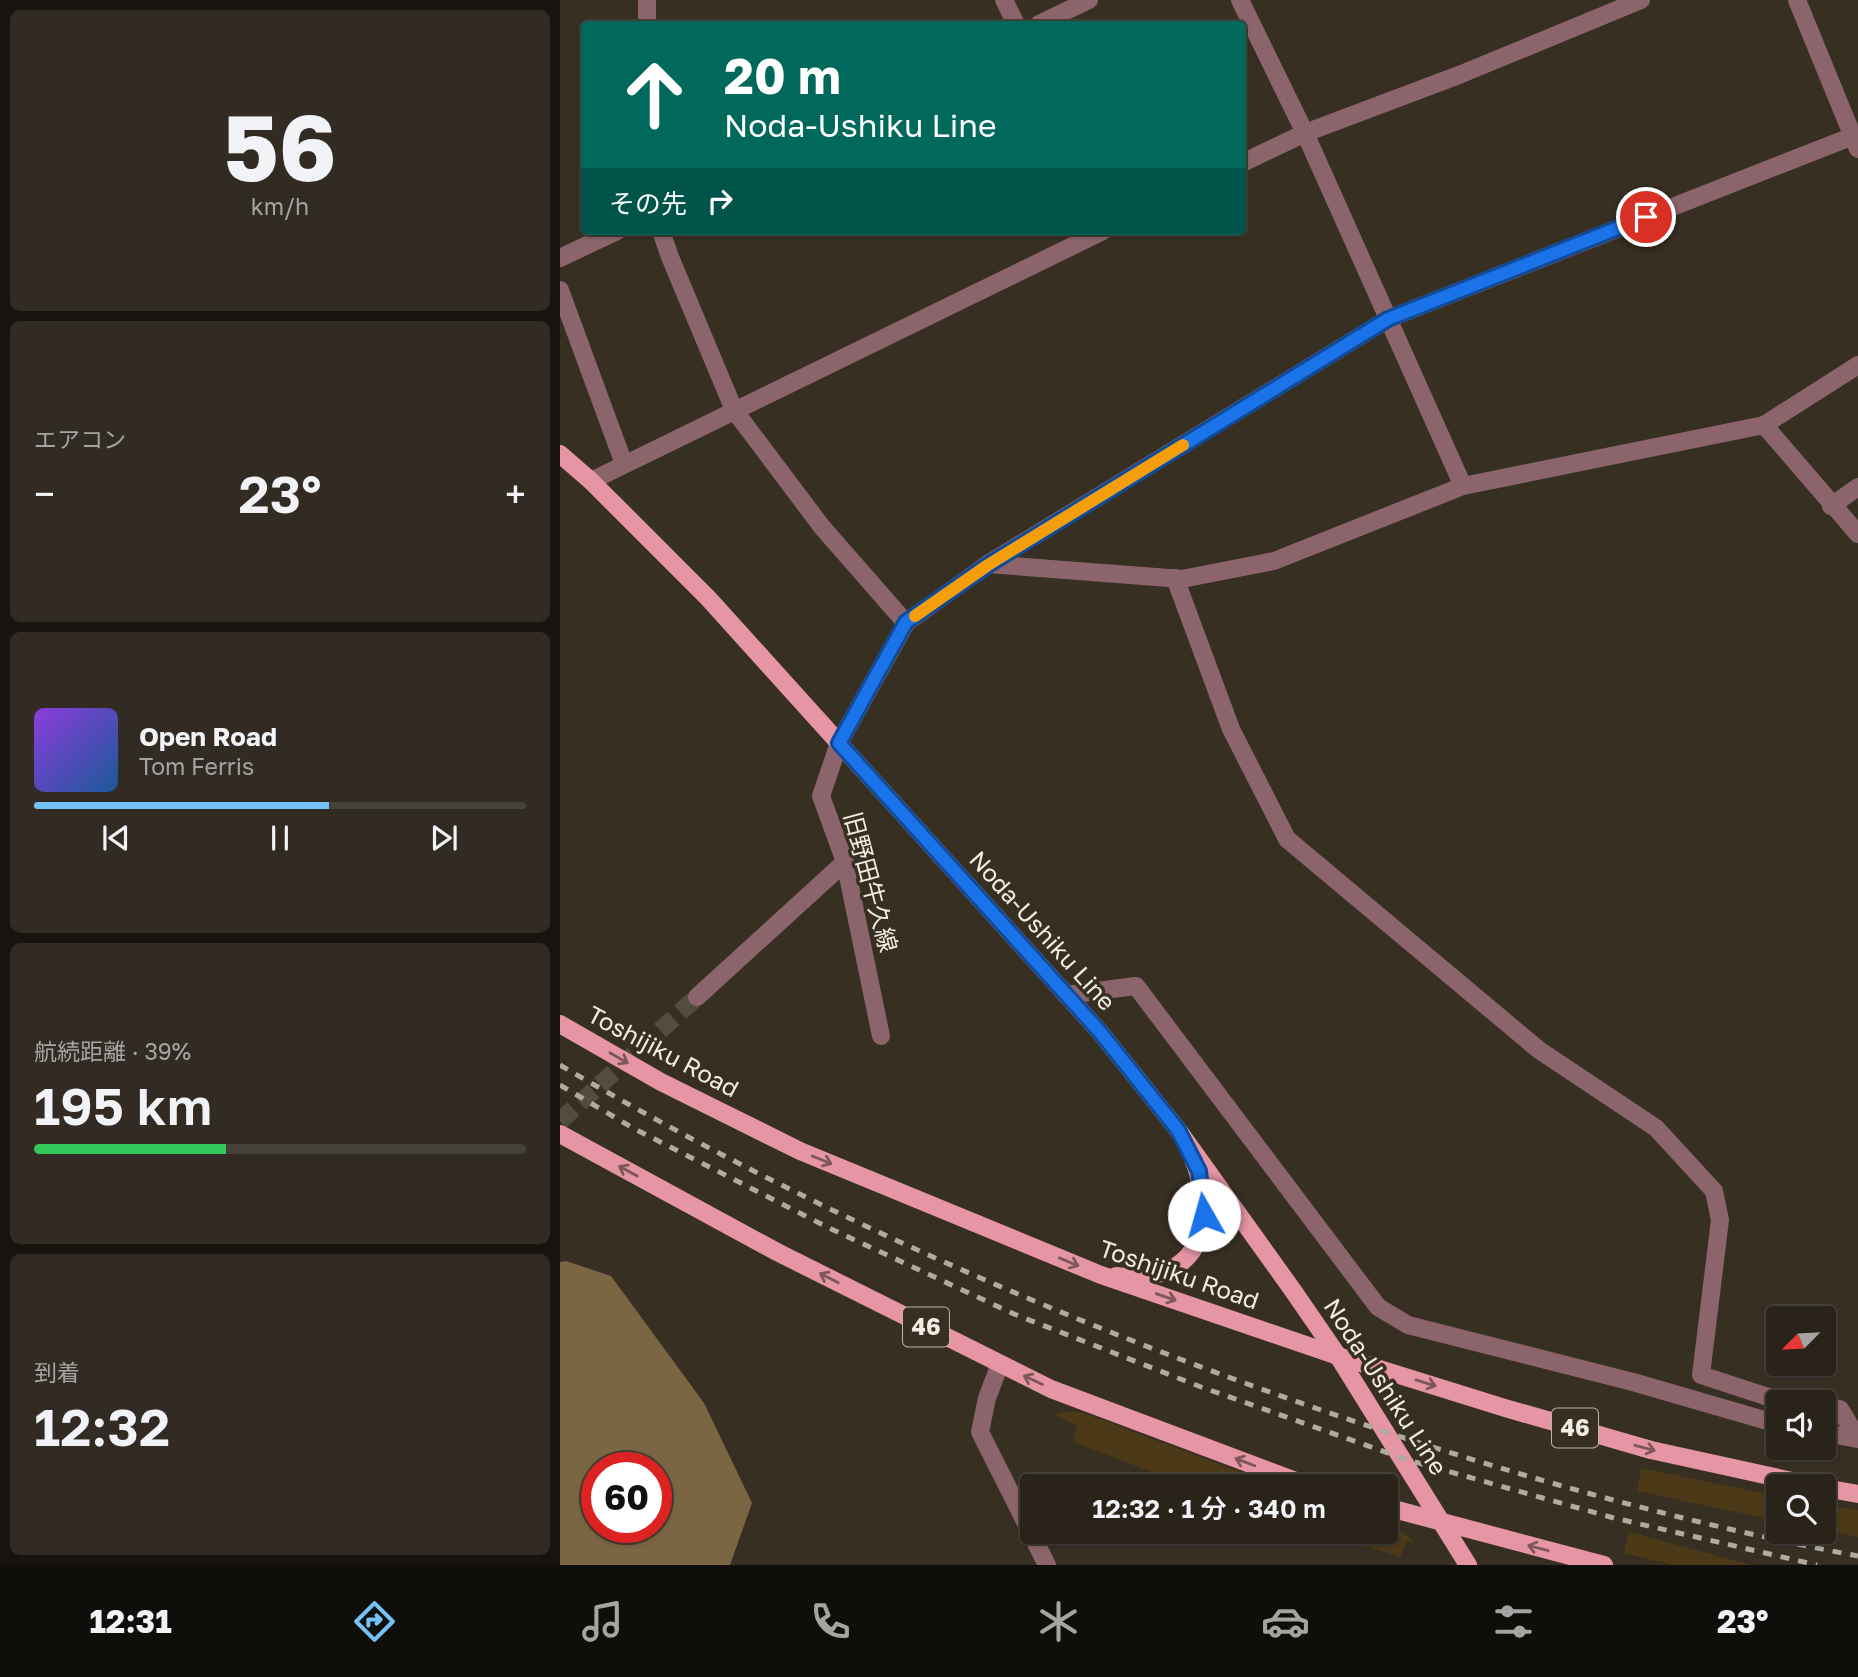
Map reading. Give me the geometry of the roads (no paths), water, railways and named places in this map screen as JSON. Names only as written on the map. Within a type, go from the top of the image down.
[{"type":"main road","name":"Noda-Ushiku Line","points":[[560,454],[591,481],[708,598],[1100,1032],[1178,1130],[1338,1356],[1468,1565]]},
{"type":"main road","name":"Toshijiku Road","points":[[560,1024],[661,1082],[800,1151],[1101,1275],[1338,1356],[1505,1408],[1651,1450],[1766,1475]]},
{"type":"main road","points":[[1101,1275],[1125,1277],[1157,1274],[1179,1266],[1198,1244],[1204,1215],[1199,1171],[1178,1130]]},
{"type":"main road","name":"46","points":[[560,1134],[777,1252],[1000,1364],[1051,1388],[1277,1474]]},
{"type":"main road","points":[[1836,1490],[1858,1494]]},
{"type":"main road","points":[[1398,1510],[1604,1565]]},
{"type":"street","points":[[647,0],[647,21]]},
{"type":"street","points":[[1004,0],[1014,21]]},
{"type":"street","points":[[1045,21],[1089,0]]},
{"type":"street","points":[[1240,0],[1305,133],[1463,486]]},
{"type":"street","points":[[1246,161],[1305,133],[1459,75],[1642,0]]},
{"type":"street","points":[[662,235],[734,410],[822,527],[906,622],[988,565],[1388,319],[1856,140],[1797,0]]},
{"type":"street","points":[[560,258],[609,235]]},
{"type":"street","points":[[591,481],[1095,235]]},
{"type":"street","points":[[560,290],[624,464]]},
{"type":"street","points":[[988,565],[1175,578],[1273,561],[1463,486],[1764,425],[1858,365]]},
{"type":"street","points":[[1764,425],[1831,506],[1858,534]]},
{"type":"street","points":[[1831,506],[1858,487]]},
{"type":"street","points":[[1175,578],[1231,729],[1287,839],[1539,1050],[1656,1128],[1714,1191],[1720,1220],[1701,1375],[1766,1395]]},
{"type":"street","name":"旧野田牛久線","points":[[881,1036],[845,862],[821,796],[839,743],[906,622]]},
{"type":"street","points":[[697,997],[845,862]]},
{"type":"street","points":[[1066,995],[1136,986],[1378,1307],[1408,1325],[1633,1382],[1766,1421]]},
{"type":"street","points":[[1000,1364],[986,1398],[980,1432],[1047,1565]]},
{"type":"street","points":[[1836,1408],[1840,1409],[1858,1439]]},
{"type":"street","points":[[1836,1435],[1858,1439]]},
{"type":"tunnel","points":[[560,1121],[697,997]]},
{"type":"railway","points":[[560,1065],[651,1117],[838,1213],[933,1257],[1127,1339],[1324,1411],[1522,1474],[1655,1511],[1858,1556]]},
{"type":"railway","points":[[560,1085],[633,1128],[829,1228],[1014,1314],[1201,1387],[1408,1460],[1614,1518],[1817,1565]]}]
